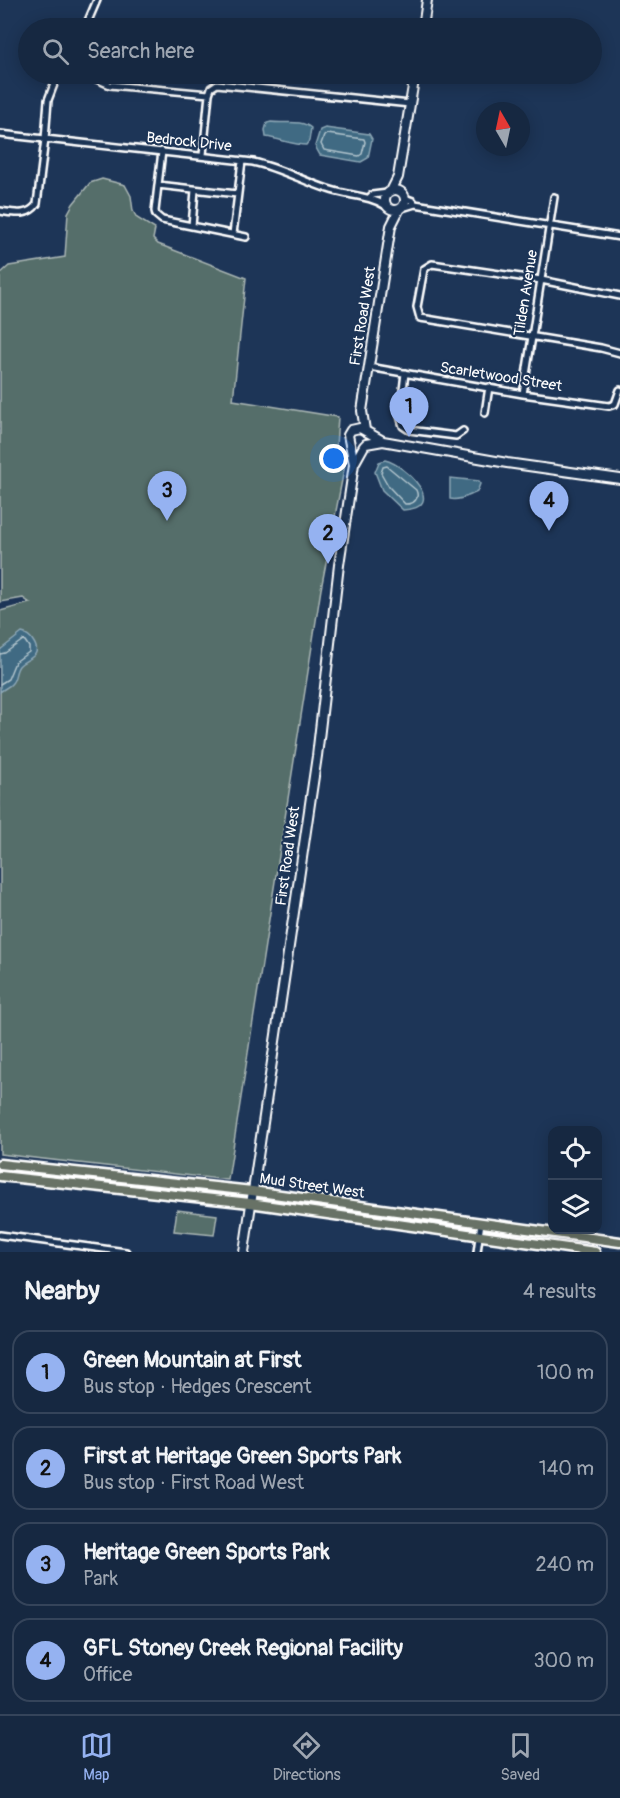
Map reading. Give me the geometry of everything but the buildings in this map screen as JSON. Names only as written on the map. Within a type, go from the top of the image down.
[{"type":"main road","name":"Mud Street West","points":[[0,1164],[252,1191],[620,1242]]},
{"type":"main road","name":"Mud Street West","points":[[0,1176],[250,1203],[595,1252]]},
{"type":"street","points":[[89,18],[97,0]]},
{"type":"street","points":[[425,18],[428,0]]},
{"type":"street","points":[[0,211],[25,213],[35,207],[38,199],[48,100],[54,84]]},
{"type":"street","points":[[108,84],[209,94]]},
{"type":"street","points":[[203,155],[209,94],[211,88],[217,84],[410,104]]},
{"type":"street","name":"First Road West","points":[[366,432],[362,411],[391,226],[385,199],[398,177],[413,84]]},
{"type":"street","name":"Bedrock Drive","points":[[0,134],[242,160],[266,165],[345,194],[369,198],[388,207]]},
{"type":"street","points":[[162,151],[154,211],[156,215],[162,220],[246,237]]},
{"type":"street","points":[[232,234],[242,160]]},
{"type":"street","name":"First Road West","points":[[391,226],[405,201],[398,177]]},
{"type":"street","points":[[158,185],[237,194]]},
{"type":"street","points":[[192,226],[195,190]]},
{"type":"street","points":[[389,192],[394,190],[416,204],[620,237]]},
{"type":"street","name":"Bedrock Drive","points":[[369,198],[372,195],[383,195],[389,192]]},
{"type":"street","name":"Tilden Avenue","points":[[522,393],[554,196]]},
{"type":"street","points":[[388,207],[395,210],[416,204]]},
{"type":"street","points":[[620,296],[541,280],[432,264],[424,269],[417,307],[420,318],[602,348],[620,353]]},
{"type":"street","name":"Scarletwood Street","points":[[369,367],[609,406],[615,404],[620,390]]},
{"type":"street","points":[[405,374],[400,416],[403,426],[409,430],[456,436],[463,432]]},
{"type":"street","points":[[484,413],[489,387]]},
{"type":"street","name":"First Road West","points":[[354,428],[362,411]]},
{"type":"street","points":[[383,441],[358,448],[350,444],[348,435],[354,428],[360,428],[383,441],[507,463],[620,479]]},
{"type":"street","points":[[365,445],[368,439],[366,432]]},
{"type":"street","name":"First Road West","points":[[244,1252],[317,756],[354,464],[350,444]]},
{"type":"street","name":"First Road West","points":[[354,464],[365,445]]},
{"type":"street","points":[[477,1252],[481,1222]]},
{"type":"street","points":[[0,1235],[126,1252]]},
{"type":"green space","points":[[102,179],[125,185],[131,196],[133,211],[137,218],[155,229],[153,239],[158,244],[246,278],[233,400],[338,417],[336,447],[347,454],[321,589],[228,1180],[0,1154],[0,611],[30,603],[23,598],[0,602],[0,274],[9,266],[65,257],[68,213],[90,183]]},
{"type":"green space","points":[[177,1210],[217,1215],[214,1235],[174,1231]]},
{"type":"water","points":[[267,123],[307,125],[311,128],[309,141],[306,145],[301,145],[266,137]]},
{"type":"water","points":[[325,128],[369,134],[372,139],[368,158],[361,162],[320,155],[315,146],[320,130]]},
{"type":"water","points":[[385,460],[412,477],[423,495],[423,502],[416,507],[403,510],[382,490],[375,472],[379,462]]},
{"type":"water","points":[[450,478],[479,481],[480,484],[477,492],[460,499],[450,499]]},
{"type":"water","points":[[22,633],[33,641],[36,646],[35,654],[19,666],[13,681],[0,692],[0,650]]},
{"type":"place","name":"Green Mountain at First","points":[[409,437]]},
{"type":"place","name":"Heritage Green Sports Park","points":[[167,521]]},
{"type":"place","name":"GFL Stoney Creek Regional Facility","points":[[549,531]]},
{"type":"place","name":"First at Heritage Green Sports Park","points":[[328,564]]}]
